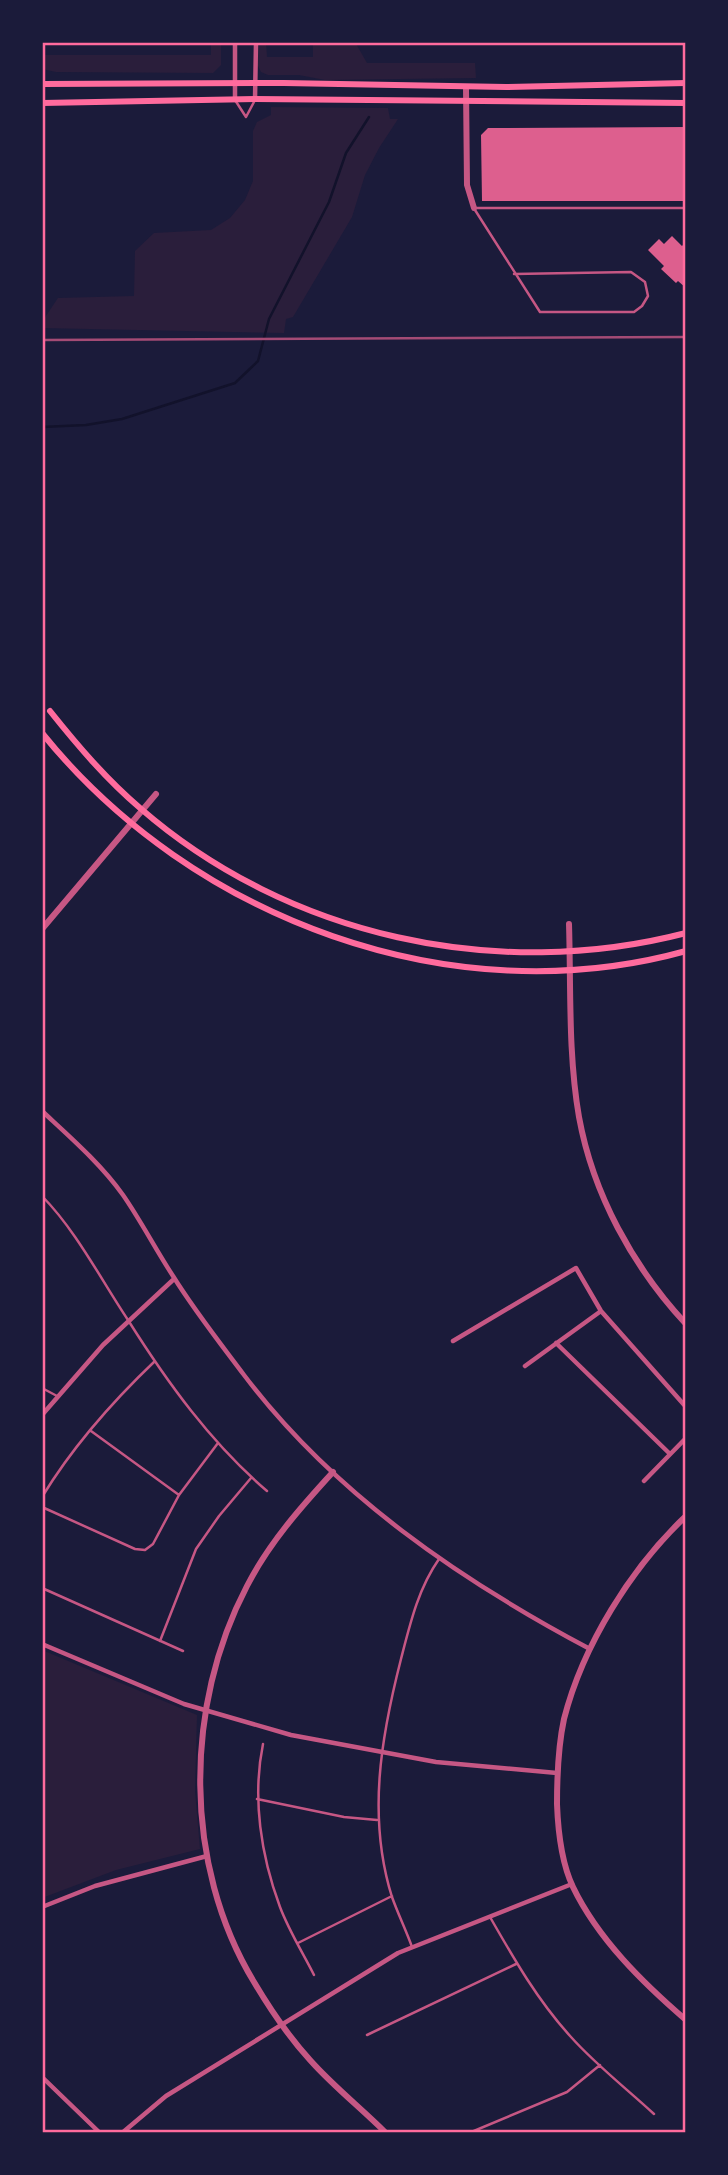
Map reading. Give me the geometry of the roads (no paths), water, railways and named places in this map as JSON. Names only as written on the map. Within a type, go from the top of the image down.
[{"type":"main road","points":[[42,84],[466,87],[686,83]]},
{"type":"main road","points":[[42,103],[255,99],[686,103]]},
{"type":"main road","points":[[50,711],[103,774],[142,811],[212,861],[265,892],[333,920],[424,944],[481,951],[548,953],[653,941],[686,933]]},
{"type":"main road","points":[[42,733],[89,787],[131,824],[194,870],[236,895],[292,922],[374,949],[455,966],[519,971],[570,969],[656,958],[686,951]]},
{"type":"street","points":[[235,42],[235,100]]},
{"type":"street","points":[[255,99],[256,42]]},
{"type":"street","points":[[466,87],[467,185],[474,208]]},
{"type":"street","points":[[42,929],[156,794]]},
{"type":"street","points":[[569,924],[573,1049],[579,1117],[590,1158],[624,1240],[645,1276],[686,1324]]},
{"type":"street","points":[[42,1111],[84,1151],[122,1194],[174,1279],[246,1377],[282,1420],[333,1472],[388,1521],[439,1559],[528,1616],[591,1650]]},
{"type":"street","points":[[453,1341],[576,1268],[601,1311],[686,1407]]},
{"type":"street","points":[[42,1415],[128,1321],[174,1279]]},
{"type":"street","points":[[525,1366],[601,1311]]},
{"type":"street","points":[[556,1343],[670,1454]]},
{"type":"street","points":[[644,1480],[686,1438]]},
{"type":"street","points":[[333,1472],[287,1525],[248,1585],[231,1621],[216,1662],[207,1711],[200,1758],[202,1812],[207,1856],[230,1935],[254,1982],[308,2058],[386,2133]]},
{"type":"street","points":[[686,1516],[649,1555],[628,1583],[591,1650],[565,1719],[557,1773],[558,1833],[572,1884],[587,1914],[605,1938],[686,2020]]},
{"type":"street","points":[[42,1644],[184,1704],[291,1735],[436,1762],[557,1773]]},
{"type":"street","points":[[42,1907],[95,1886],[207,1856]]},
{"type":"street","points":[[122,2133],[166,2096],[374,1967],[412,1947],[572,1884]]},
{"type":"street","points":[[42,2077],[100,2133]]},
{"type":"lane","points":[[235,100],[246,117],[255,99]]},
{"type":"lane","points":[[474,208],[686,208]]},
{"type":"lane","points":[[474,208],[514,274],[540,312],[634,312],[648,296],[645,282],[631,272],[514,274]]},
{"type":"lane","points":[[42,1196],[77,1240],[155,1361],[218,1443],[267,1492]]},
{"type":"lane","points":[[42,1497],[67,1458],[118,1397],[155,1361]]},
{"type":"lane","points":[[42,1388],[57,1396]]},
{"type":"lane","points":[[90,1431],[179,1495]]},
{"type":"lane","points":[[42,1507],[135,1549],[145,1550],[153,1544],[179,1495],[218,1443]]},
{"type":"lane","points":[[160,1641],[197,1549],[219,1516],[251,1478]]},
{"type":"lane","points":[[412,1947],[392,1896],[379,1820],[381,1753],[386,1715],[406,1640],[420,1594],[439,1559]]},
{"type":"lane","points":[[42,1588],[183,1651]]},
{"type":"lane","points":[[263,1744],[258,1768],[257,1799],[270,1872],[281,1908],[314,1975]]},
{"type":"lane","points":[[257,1799],[344,1817],[379,1820]]},
{"type":"lane","points":[[298,1943],[392,1896]]},
{"type":"lane","points":[[490,1917],[516,1964],[558,2022],[654,2114]]},
{"type":"lane","points":[[367,2035],[516,1964]]},
{"type":"lane","points":[[470,2133],[567,2092],[600,2065]]},
{"type":"waterway","points":[[42,427],[86,425],[122,419],[235,383],[258,361],[269,319],[329,202],[346,153],[369,117]]},
{"type":"railway","points":[[42,340],[686,337]]}]
